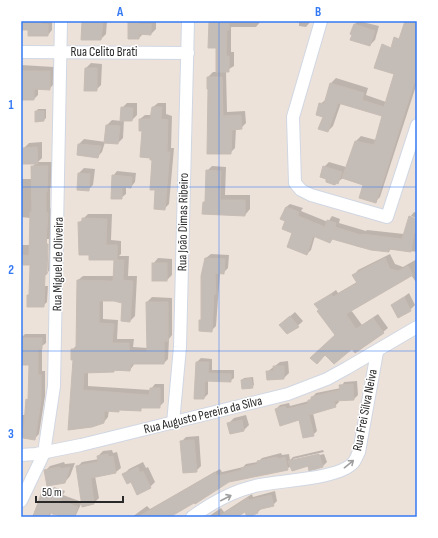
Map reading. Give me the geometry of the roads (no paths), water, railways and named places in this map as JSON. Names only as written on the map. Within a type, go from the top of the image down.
[{"type":"street","name":"Rua Miguel de Oliveira","points":[[21,501],[44,453],[50,421],[56,349],[61,21]]},
{"type":"street","name":"Rua João Dimas Ribeiro","points":[[172,423],[180,346],[188,21]]},
{"type":"street","points":[[321,21],[293,117],[295,183],[301,190],[311,195],[387,217],[417,125]]},
{"type":"street","name":"Rua Celito Brati","points":[[21,52],[188,52]]},
{"type":"street","name":"Rua Frei Silva Neiva","points":[[192,517],[235,493],[254,486],[326,475],[340,471],[353,463],[359,452],[377,352],[417,327]]},
{"type":"street","name":"Rua Augusto Pereira da Silva","points":[[21,455],[44,453],[266,400],[327,379],[377,352]]}]
